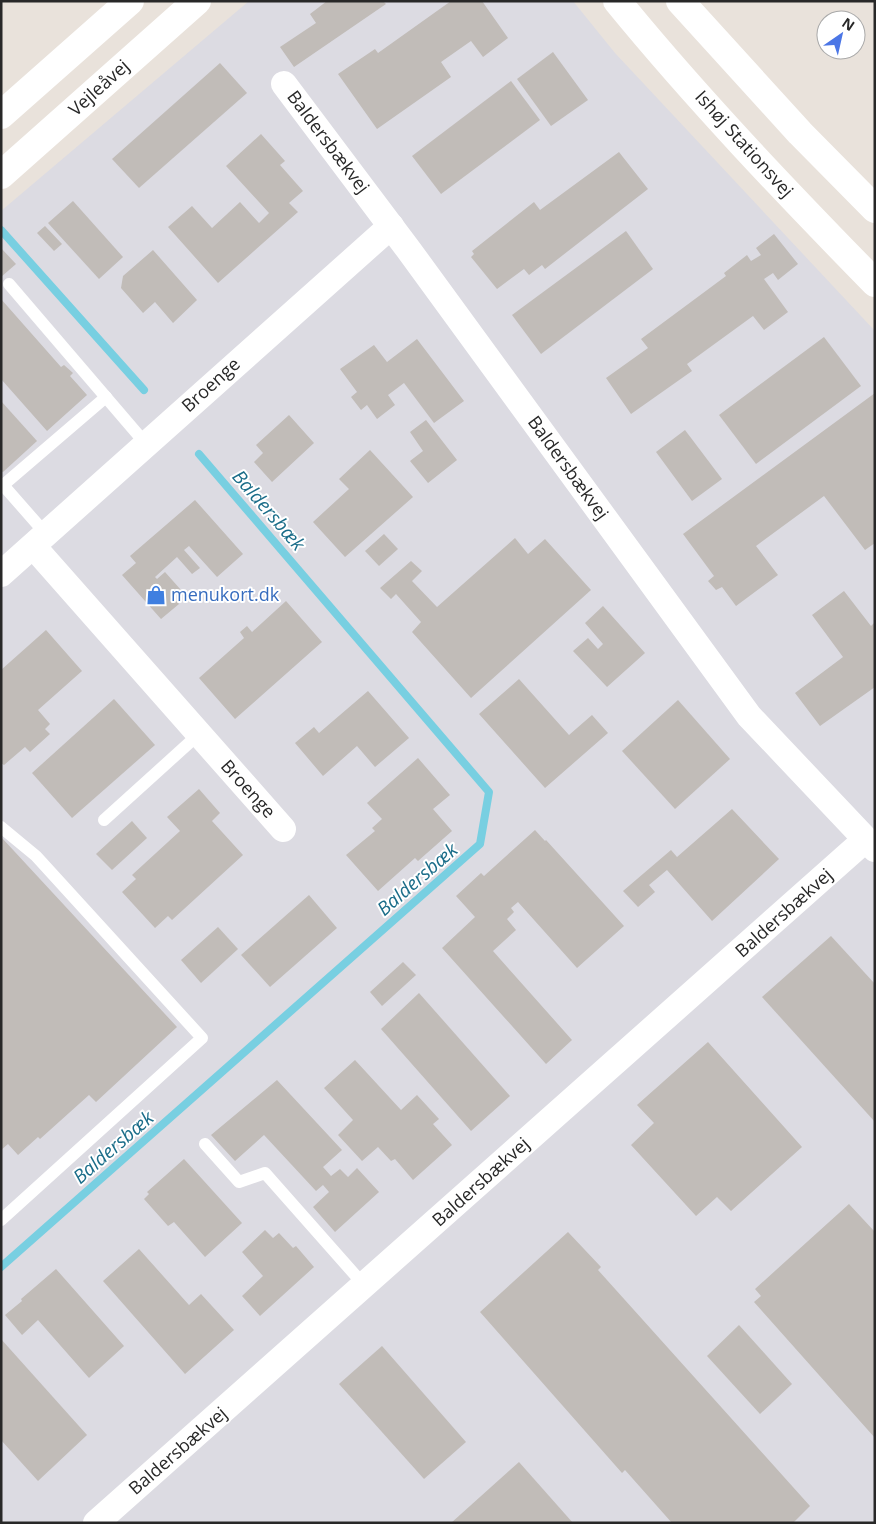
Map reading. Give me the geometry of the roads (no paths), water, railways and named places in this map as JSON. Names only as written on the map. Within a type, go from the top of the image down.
[{"type":"main road","points":[[1,115],[130,1]]},
{"type":"main road","name":"Vejleåvej","points":[[1,175],[197,1]]},
{"type":"main road","name":"Ishøj Stationsvej","points":[[617,1],[646,37],[764,168],[875,283]]},
{"type":"main road","points":[[680,1],[800,133],[875,209]]},
{"type":"street","name":"Baldersbækvej","points":[[96,1523],[364,1285],[870,845],[749,716],[391,226],[284,84]]},
{"type":"street","name":"Broenge","points":[[1,574],[391,226]]},
{"type":"street","name":"Broenge","points":[[39,540],[199,734],[284,829]]},
{"type":"lane","points":[[9,284],[146,444]]},
{"type":"lane","points":[[39,540],[2,486],[106,397]]},
{"type":"lane","points":[[104,820],[199,734]]},
{"type":"lane","points":[[1,827],[36,856],[202,1038],[1,1220]]},
{"type":"lane","points":[[205,1144],[239,1182],[265,1173],[364,1285]]},
{"type":"waterway","name":"Baldersbæk","points":[[1,230],[144,390]]},
{"type":"waterway","name":"Baldersbæk","points":[[1,1267],[480,844],[489,792],[199,454]]},
{"type":"place","name":"menukort.dk","points":[[156,595]]}]
